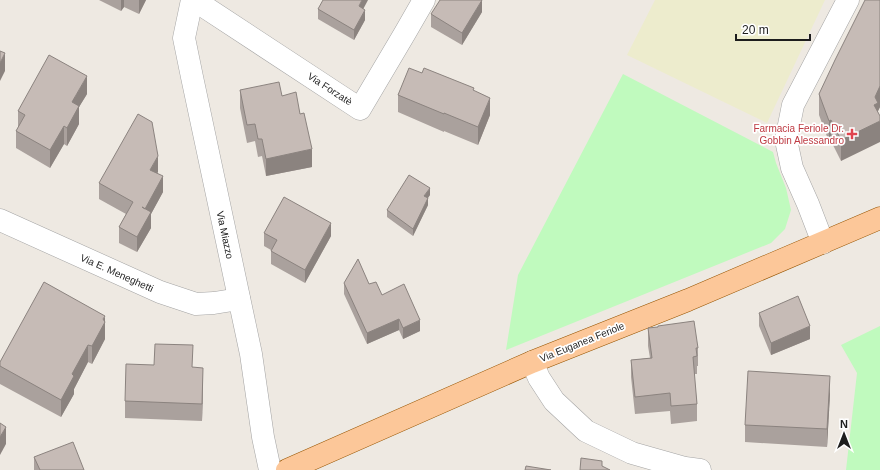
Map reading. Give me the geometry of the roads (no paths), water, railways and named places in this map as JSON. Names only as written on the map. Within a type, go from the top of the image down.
[{"type":"main road","name":"Via Euganea Feriole","points":[[287,470],[532,362],[688,300],[880,218]]},
{"type":"street","name":"Via Forzatè","points":[[193,0],[360,109],[424,0]]},
{"type":"street","name":"Via Miazzo","points":[[193,0],[184,38],[251,354],[263,437],[270,470]]},
{"type":"street","points":[[823,243],[792,168],[786,140],[793,105],[848,0]]},
{"type":"street","name":"Via E. Meneghetti","points":[[0,220],[160,292],[196,304],[214,304],[239,299]]},
{"type":"street","points":[[532,362],[539,378],[554,401],[586,431],[632,453],[685,468],[700,470]]},
{"type":"place","name":"Farmacia Feriole Dr. Gobbin Alessandro","points":[[852,134]]}]
